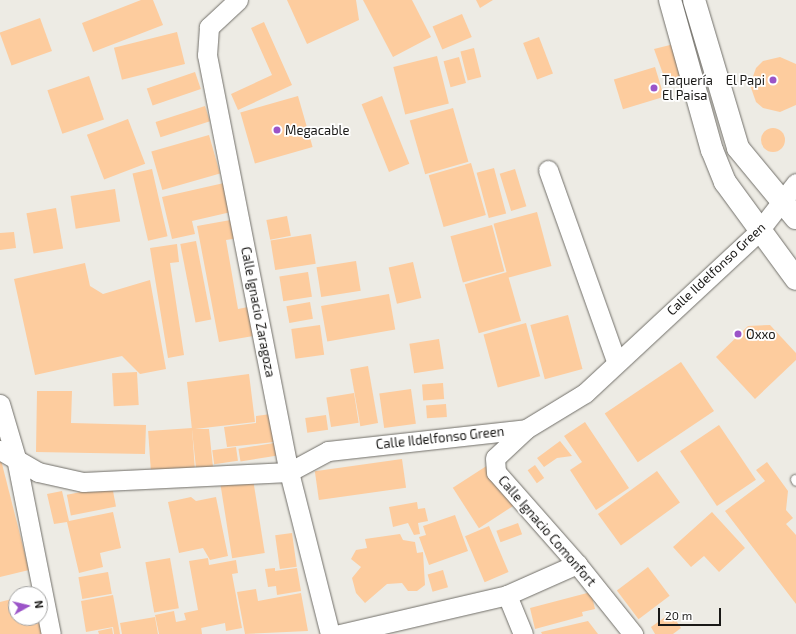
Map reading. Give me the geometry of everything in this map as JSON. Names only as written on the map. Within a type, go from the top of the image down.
[{"type":"main road","points":[[670,0],[712,150],[725,182],[758,232],[796,279]]},
{"type":"main road","points":[[694,0],[738,148],[790,210]]},
{"type":"street","name":"Calle Ignacio Zaragoza","points":[[238,0],[209,27],[208,55],[289,472],[330,634]]},
{"type":"street","points":[[548,170],[616,361]]},
{"type":"street","name":"Calle Ildelfonso Green","points":[[8,454],[54,478],[83,482],[289,472],[328,451],[526,429],[569,406],[616,361],[758,232],[790,210],[796,183]]},
{"type":"street","points":[[0,404],[8,454],[51,634]]},
{"type":"street","name":"Calle Ignacio Comonfort","points":[[526,429],[495,458],[496,472],[577,564],[633,634]]},
{"type":"street","points":[[340,634],[506,595],[577,564]]},
{"type":"street","points":[[506,595],[523,634]]},
{"type":"building","points":[[141,0],[153,0],[163,25],[93,52],[82,23]]},
{"type":"building","points":[[287,0],[356,0],[359,20],[307,44]]},
{"type":"building","points":[[363,0],[412,0],[431,37],[393,57]]},
{"type":"building","points":[[476,0],[493,0],[480,8]]},
{"type":"building","points":[[462,14],[472,37],[442,50],[433,27]]},
{"type":"building","points":[[40,18],[52,51],[12,66],[0,33]]},
{"type":"building","points":[[264,22],[292,85],[238,110],[231,94],[272,75],[251,28]]},
{"type":"building","points":[[177,32],[185,64],[122,80],[114,48]]},
{"type":"building","points":[[539,37],[553,73],[537,80],[523,43]]},
{"type":"building","points":[[674,44],[683,82],[667,85],[654,49]]},
{"type":"building","points":[[474,48],[481,77],[468,80],[460,51]]},
{"type":"building","points":[[437,56],[449,104],[405,114],[393,67]]},
{"type":"building","points":[[459,57],[466,83],[451,87],[444,61]]},
{"type":"building","name":"El Papi","points":[[780,57],[796,64],[796,105],[780,112],[763,108],[756,102],[750,85],[756,68],[763,61]]},
{"type":"building","points":[[655,67],[664,97],[623,109],[614,80]]},
{"type":"building","points":[[195,72],[201,89],[153,106],[147,89]]},
{"type":"building","points":[[89,76],[104,119],[62,134],[47,90]]},
{"type":"building","name":"Megacable","points":[[298,96],[313,147],[255,163],[240,113]]},
{"type":"building","points":[[382,96],[409,164],[389,172],[362,104]]},
{"type":"building","points":[[205,106],[210,121],[160,137],[156,122]]},
{"type":"building","points":[[453,108],[468,162],[425,174],[410,120]]},
{"type":"building","points":[[128,119],[145,164],[104,180],[87,135]]},
{"type":"building","points":[[773,128],[781,132],[785,140],[781,148],[773,152],[765,148],[761,140],[765,132]]},
{"type":"building","points":[[209,135],[220,173],[162,190],[151,152]]},
{"type":"building","points":[[471,163],[486,215],[444,227],[429,175]]},
{"type":"building","points":[[494,168],[506,213],[489,218],[477,173]]},
{"type":"building","points":[[152,169],[168,236],[148,241],[133,173]]},
{"type":"building","points":[[515,169],[526,206],[511,211],[500,174]]},
{"type":"building","points":[[224,183],[231,212],[192,221],[195,234],[172,239],[162,197]]},
{"type":"building","points":[[115,189],[120,222],[76,229],[71,196]]},
{"type":"building","points":[[56,208],[63,248],[34,254],[26,213]]},
{"type":"building","points":[[537,212],[551,266],[508,278],[494,224]]},
{"type":"building","points":[[287,216],[291,236],[270,240],[266,220]]},
{"type":"building","points":[[236,219],[239,238],[226,240],[238,309],[253,306],[259,335],[219,342],[197,226]]},
{"type":"building","points":[[492,225],[504,271],[463,282],[450,236]]},
{"type":"building","points":[[14,232],[16,248],[0,250],[0,233]]},
{"type":"building","points":[[311,234],[316,264],[275,270],[271,240]]},
{"type":"building","points":[[196,241],[211,320],[196,323],[180,244]]},
{"type":"building","points":[[177,244],[179,262],[170,263],[184,355],[168,358],[150,248]]},
{"type":"building","points":[[356,261],[361,291],[321,297],[316,267]]},
{"type":"building","points":[[413,262],[421,298],[397,304],[389,268]]},
{"type":"building","points":[[85,263],[90,286],[103,294],[150,280],[166,369],[140,374],[122,356],[35,375],[14,279]]},
{"type":"building","points":[[308,272],[312,297],[283,301],[279,277]]},
{"type":"building","points":[[507,272],[521,321],[479,333],[465,284]]},
{"type":"building","points":[[389,294],[395,329],[327,341],[321,306]]},
{"type":"building","points":[[310,302],[313,319],[289,323],[286,306]]},
{"type":"building","points":[[568,315],[582,369],[545,379],[530,325]]},
{"type":"building","points":[[526,323],[540,376],[498,388],[483,334]]},
{"type":"building","points":[[320,325],[324,355],[295,359],[291,329]]},
{"type":"building","points":[[770,325],[796,353],[796,360],[755,399],[716,357],[748,326]]},
{"type":"building","points":[[439,339],[444,369],[414,373],[409,344]]},
{"type":"building","points":[[681,362],[714,411],[638,462],[605,413]]},
{"type":"building","points":[[368,366],[378,423],[360,426],[350,369]]},
{"type":"building","points":[[137,372],[139,405],[114,406],[112,373]]},
{"type":"building","points":[[249,374],[255,422],[195,429],[209,429],[213,467],[196,468],[187,382]]},
{"type":"building","points":[[443,383],[444,399],[423,400],[422,384]]},
{"type":"building","points":[[411,389],[416,424],[384,428],[379,393]]},
{"type":"building","points":[[37,391],[72,391],[71,423],[146,425],[145,454],[36,452]]},
{"type":"building","points":[[354,393],[359,423],[331,427],[326,397]]},
{"type":"building","points":[[446,404],[447,417],[427,418],[426,405]]},
{"type":"building","points":[[271,414],[274,442],[227,447],[224,427],[256,423],[256,416]]},
{"type":"building","points":[[326,415],[328,430],[307,433],[305,418]]},
{"type":"building","points":[[585,422],[629,488],[596,510],[570,470],[582,462],[564,436]]},
{"type":"building","points":[[719,425],[756,480],[717,506],[680,451]]},
{"type":"building","points":[[192,428],[195,469],[151,472],[148,431]]},
{"type":"building","points":[[560,441],[572,456],[557,458],[544,467],[537,458]]},
{"type":"building","points":[[274,443],[276,456],[240,461],[238,449]]},
{"type":"building","points":[[236,447],[238,461],[214,464],[212,450]]},
{"type":"building","points":[[0,456],[29,570],[0,577]]},
{"type":"building","points":[[402,459],[406,488],[319,500],[315,471]]},
{"type":"building","points":[[767,462],[788,491],[786,510],[793,518],[786,524],[796,535],[796,604],[725,511],[765,481],[756,470]]},
{"type":"building","points":[[488,465],[514,505],[479,528],[453,488]]},
{"type":"building","points":[[535,465],[544,478],[537,483],[528,470]]},
{"type":"building","points":[[657,471],[680,503],[621,545],[598,514]]},
{"type":"building","points":[[253,479],[265,553],[232,558],[220,484]]},
{"type":"building","points":[[112,486],[116,507],[71,515],[67,495]]},
{"type":"building","points":[[62,491],[69,521],[113,512],[121,548],[100,553],[103,567],[79,573],[67,522],[54,524],[47,494]]},
{"type":"building","points":[[191,497],[196,501],[216,497],[228,556],[210,560],[203,548],[179,553],[168,502]]},
{"type":"building","points":[[417,502],[418,509],[425,508],[428,521],[418,523],[420,534],[414,535],[408,523],[393,527],[389,507]]},
{"type":"building","points":[[712,512],[745,548],[719,572],[704,556],[691,567],[673,547]]},
{"type":"building","points":[[455,515],[468,551],[429,565],[419,537],[426,535],[423,526]]},
{"type":"building","points":[[518,523],[522,534],[500,542],[496,531]]},
{"type":"building","points":[[489,526],[509,572],[485,582],[465,536]]},
{"type":"building","points":[[292,533],[297,567],[280,569],[275,535]]},
{"type":"building","points":[[400,534],[403,540],[415,542],[417,553],[423,552],[425,585],[417,591],[408,591],[402,583],[387,584],[365,603],[356,593],[352,578],[361,567],[351,559],[356,550],[367,548],[365,539]]},
{"type":"building","points":[[170,558],[179,608],[154,613],[145,562]]},
{"type":"building","points":[[208,558],[209,565],[236,560],[238,573],[232,574],[242,628],[226,631],[225,623],[201,628],[202,634],[159,634],[155,615],[174,611],[176,622],[186,620],[184,613],[198,610],[189,561]]},
{"type":"building","points":[[648,567],[670,596],[639,619],[617,590]]},
{"type":"building","points":[[275,568],[275,571],[297,568],[301,591],[277,595],[276,586],[268,587],[265,569]]},
{"type":"building","points":[[443,570],[448,587],[433,592],[428,574]]},
{"type":"building","points":[[108,572],[112,594],[82,599],[78,577]]},
{"type":"building","points":[[256,589],[258,601],[301,593],[308,631],[245,634],[237,592]]},
{"type":"building","points":[[591,592],[595,609],[582,612],[583,616],[535,629],[530,608]]},
{"type":"building","points":[[113,595],[120,634],[114,634],[113,627],[86,632],[81,601]]},
{"type":"building","points":[[8,600],[8,626],[44,626],[47,634],[0,634],[0,602]]},
{"type":"building","points":[[671,613],[681,628],[673,634],[655,634],[651,627]]},
{"type":"building","points":[[155,617],[158,634],[122,634],[120,623]]},
{"type":"building","points":[[588,621],[598,634],[542,634],[541,632]]},
{"type":"building","points":[[112,628],[113,634],[99,634],[98,631]]},
{"type":"place","name":"El Papi","points":[[773,80]]},
{"type":"place","name":"Taquería El Paisa","points":[[654,88]]},
{"type":"place","name":"Megacable","points":[[277,130]]},
{"type":"place","name":"Oxxo","points":[[738,334]]}]
